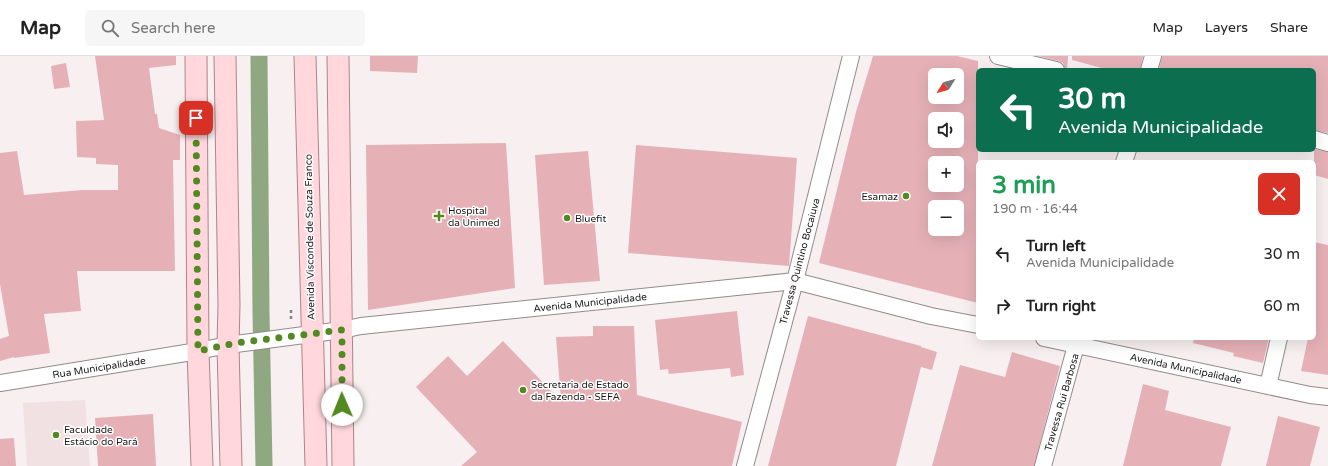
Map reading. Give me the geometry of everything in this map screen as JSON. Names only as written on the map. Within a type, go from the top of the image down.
[{"type":"main road","points":[[196,56],[198,351],[202,466]]},
{"type":"main road","points":[[225,56],[229,305],[234,344],[231,466]]},
{"type":"main road","name":"Avenida Visconde de Souza Franco","points":[[305,56],[316,466]]},
{"type":"main road","points":[[338,56],[343,466]]},
{"type":"street","name":"Travessa Quintino Bocaiuva","points":[[745,466],[795,281],[852,56]]},
{"type":"street","points":[[998,56],[1048,68]]},
{"type":"street","points":[[1150,68],[1153,56]]},
{"type":"street","points":[[1316,141],[1328,144]]},
{"type":"street","name":"Avenida Municipalidade","points":[[198,351],[234,344],[342,330],[361,326],[795,281],[932,316],[976,325]]},
{"type":"street","name":"Avenida Municipalidade","points":[[1066,340],[1077,341],[1268,386],[1310,395],[1328,397]]},
{"type":"street","points":[[1268,386],[1279,340]]},
{"type":"street","name":"Travessa Rui Barbosa","points":[[1043,466],[1077,341]]},
{"type":"street","name":"Rua Municipalidade","points":[[0,383],[198,351]]},
{"type":"shaded area","name":"Faculdade Estácio do Pará","points":[[85,400],[90,466],[27,466],[23,403]]},
{"type":"building","points":[[95,56],[176,56],[176,65],[149,68],[155,114],[157,114],[159,128],[180,135],[180,160],[173,160],[175,271],[77,271],[81,311],[44,314],[50,353],[14,357],[0,361],[0,339],[9,336],[0,284],[0,153],[17,151],[24,195],[82,190],[118,190],[118,165],[96,164],[96,158],[77,157],[76,121],[104,120]]},
{"type":"building","points":[[370,56],[418,56],[417,73],[370,71]]},
{"type":"building","name":"Esamaz","points":[[873,56],[957,56],[978,61],[978,68],[976,68],[976,152],[978,152],[978,160],[976,160],[976,302],[819,263],[856,112]]},
{"type":"building","points":[[1038,56],[1068,56],[1067,68],[1064,68],[1063,63]]},
{"type":"building","points":[[1072,56],[1143,56],[1140,68],[1102,68],[1072,60]]},
{"type":"building","points":[[1162,56],[1328,56],[1328,133],[1316,130],[1316,68],[1159,68]]},
{"type":"building","points":[[66,63],[70,87],[54,89],[51,66]]},
{"type":"building","name":"Hospital da Unimed","points":[[506,143],[515,288],[368,310],[366,145]]},
{"type":"building","points":[[636,145],[797,158],[789,266],[628,253]]},
{"type":"building","points":[[1316,149],[1328,152],[1328,179],[1316,176],[1316,160],[1314,160],[1314,152],[1316,152]]},
{"type":"building","name":"Bluefit","points":[[588,151],[600,281],[544,285],[535,155]]},
{"type":"building","points":[[1316,242],[1328,245],[1328,375],[1301,371],[1308,340],[1316,340]]},
{"type":"building","points":[[737,311],[744,375],[731,377],[730,368],[669,374],[668,369],[660,370],[655,320]]},
{"type":"building","points":[[808,316],[921,346],[937,352],[932,370],[921,367],[896,466],[768,466]]},
{"type":"building","points":[[593,326],[634,326],[637,395],[742,422],[732,466],[461,466],[477,452],[416,387],[448,356],[467,376],[503,341],[561,401],[556,337],[593,336]]},
{"type":"building","points":[[1194,340],[1269,340],[1263,363],[1233,356],[1234,353],[1193,343]]},
{"type":"building","points":[[1012,352],[1060,366],[1034,466],[932,466],[960,365],[1005,377]]},
{"type":"building","points":[[1143,384],[1169,391],[1165,410],[1231,427],[1221,466],[1123,466]]},
{"type":"building","points":[[153,414],[156,466],[98,466],[95,418]]},
{"type":"building","points":[[1278,416],[1320,427],[1310,466],[1266,466]]},
{"type":"building","points":[[14,438],[16,466],[0,466],[0,439]]},
{"type":"waterway","points":[[259,56],[264,466]]},
{"type":"place","name":"Esamaz","points":[[906,196]]},
{"type":"place","name":"Hospital da Unimed","points":[[439,216]]},
{"type":"place","name":"Bluefit","points":[[567,218]]},
{"type":"place","name":"Secretaria de Estado da Fazenda - SEFA","points":[[523,390]]},
{"type":"place","name":"Faculdade Estácio do Pará","points":[[56,435]]},
{"type":"route","points":[[196,118],[199,319],[198,351],[236,343],[342,330],[342,405]]}]
